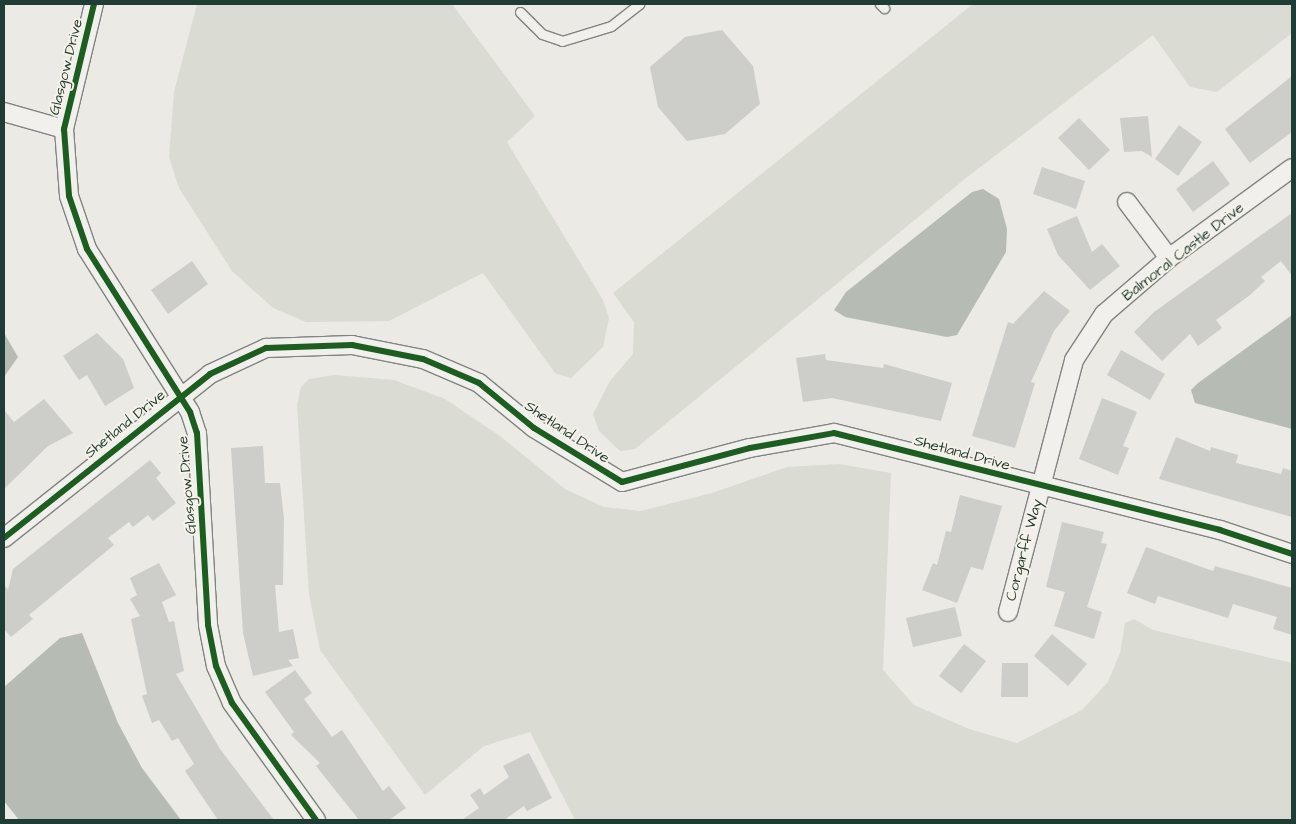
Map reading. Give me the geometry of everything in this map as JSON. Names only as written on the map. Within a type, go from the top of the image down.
[{"type":"street","name":"Glasgow Drive","points":[[94,4],[64,128],[69,196],[87,249],[180,396],[197,433],[208,625],[216,666],[232,703],[316,820]]},
{"type":"street","points":[[4,112],[64,128]]},
{"type":"street","name":"Balmoral Castle Drive","points":[[1040,488],[1074,360],[1104,314],[1169,258],[1292,168]]},
{"type":"street","points":[[1127,202],[1169,258]]},
{"type":"street","name":"Shetland Drive","points":[[4,538],[210,374],[266,348],[352,345],[423,358],[479,383],[534,428],[622,482],[750,448],[834,433],[1040,488],[1220,530],[1292,554]]},
{"type":"street","name":"Corgarff Way","points":[[1008,612],[1040,488]]},
{"type":"lane","points":[[520,12],[542,34],[562,41],[611,26],[639,4]]},
{"type":"shaded area","points":[[197,4],[452,4],[535,116],[507,142],[603,300],[609,318],[603,347],[571,378],[555,373],[483,273],[389,321],[306,322],[273,308],[232,271],[179,188],[169,157],[174,92]]},
{"type":"shaded area","points":[[973,4],[1292,4],[1292,33],[1217,92],[1190,87],[1153,35],[966,178],[635,449],[620,451],[599,431],[593,414],[610,381],[633,354],[634,322],[613,293]]},
{"type":"shaded area","points":[[983,189],[999,199],[1007,229],[1006,252],[957,335],[947,337],[845,317],[834,310],[846,292],[972,192]]},
{"type":"shaded area","points":[[1292,315],[1292,429],[1195,403],[1191,390],[1198,383]]},
{"type":"shaded area","points":[[4,333],[18,357],[4,377]]},
{"type":"shaded area","points":[[334,375],[394,380],[445,399],[500,436],[565,489],[604,507],[641,511],[712,493],[787,467],[839,464],[891,473],[883,670],[914,705],[969,729],[1017,743],[1082,710],[1108,682],[1120,653],[1125,623],[1134,619],[1153,630],[1292,663],[1292,820],[575,820],[530,732],[484,746],[425,795],[320,650],[309,594],[297,405],[301,387],[309,379]]},
{"type":"shaded area","points":[[82,633],[118,723],[142,768],[181,820],[19,820],[4,801],[4,687],[60,638]]},
{"type":"building","points":[[722,30],[753,66],[760,104],[725,134],[687,141],[658,107],[650,67],[685,37]]},
{"type":"building","points":[[1292,76],[1292,132],[1250,163],[1225,129]]},
{"type":"building","points":[[1148,116],[1152,157],[1142,151],[1124,152],[1120,118]]},
{"type":"building","points":[[1079,118],[1110,150],[1089,170],[1058,138]]},
{"type":"building","points":[[1179,125],[1202,142],[1178,176],[1155,159]]},
{"type":"building","points":[[1213,161],[1230,184],[1193,212],[1176,189]]},
{"type":"building","points":[[1042,167],[1085,181],[1076,209],[1033,194]]},
{"type":"building","points":[[1292,213],[1292,276],[1281,261],[1261,277],[1265,281],[1250,295],[1216,320],[1222,328],[1198,346],[1190,334],[1162,361],[1134,332],[1154,312]]},
{"type":"building","points":[[1077,216],[1092,252],[1102,244],[1120,266],[1090,290],[1058,255],[1047,229]]},
{"type":"building","points":[[192,261],[208,284],[168,314],[151,290]]},
{"type":"building","points":[[1044,291],[1070,311],[1054,331],[1031,382],[1035,383],[1015,448],[972,436],[1008,322],[1013,324]]},
{"type":"building","points":[[97,333],[123,359],[134,388],[105,406],[87,375],[79,380],[63,356]]},
{"type":"building","points":[[1121,350],[1165,374],[1150,400],[1107,375]]},
{"type":"building","points":[[825,354],[826,360],[883,368],[884,364],[952,383],[941,421],[832,398],[803,402],[796,358]]},
{"type":"building","points":[[1102,398],[1137,412],[1123,446],[1129,448],[1118,475],[1079,459]]},
{"type":"building","points":[[44,399],[73,433],[48,446],[4,489],[4,410],[14,422]]},
{"type":"building","points":[[1176,437],[1210,451],[1211,447],[1238,455],[1236,463],[1281,474],[1283,468],[1292,471],[1292,517],[1159,479]]},
{"type":"building","points":[[263,446],[265,483],[280,483],[284,519],[283,585],[275,585],[279,632],[293,629],[299,658],[288,660],[293,666],[253,676],[243,633],[231,448]]},
{"type":"building","points":[[150,460],[161,473],[156,478],[176,503],[153,521],[148,515],[133,527],[129,522],[108,538],[114,545],[29,615],[33,619],[11,637],[4,629],[4,584],[8,590],[13,569]]},
{"type":"building","points":[[960,495],[1002,506],[983,570],[971,567],[957,603],[922,590],[933,563],[937,565],[946,531],[951,532]]},
{"type":"building","points":[[1062,522],[1104,532],[1101,543],[1107,544],[1087,607],[1102,612],[1094,639],[1054,626],[1065,592],[1046,587]]},
{"type":"building","points":[[1146,547],[1213,571],[1215,566],[1292,588],[1292,635],[1273,629],[1277,617],[1233,604],[1228,618],[1158,596],[1155,604],[1127,593]]},
{"type":"building","points":[[159,563],[176,595],[162,602],[169,622],[174,621],[184,671],[176,674],[220,749],[274,820],[218,820],[185,771],[194,764],[178,738],[172,741],[159,720],[152,723],[142,696],[147,694],[131,619],[140,616],[130,599],[137,595],[130,578]]},
{"type":"building","points":[[955,607],[962,636],[913,647],[906,618]]},
{"type":"building","points":[[1052,634],[1087,664],[1068,686],[1034,656]]},
{"type":"building","points":[[964,644],[986,661],[961,693],[939,676]]},
{"type":"building","points":[[1002,663],[1028,663],[1028,697],[1001,697]]},
{"type":"building","points":[[295,670],[312,693],[304,699],[332,737],[342,730],[383,791],[389,786],[406,808],[389,820],[359,820],[316,766],[320,763],[291,735],[294,732],[265,692]]},
{"type":"building","points":[[529,753],[552,798],[527,811],[524,806],[504,820],[462,820],[479,808],[470,795],[480,788],[484,795],[509,777],[503,766]]},
{"type":"cycle path","points":[[94,4],[64,129],[69,196],[87,249],[190,412],[197,433],[208,625],[216,666],[232,703],[316,820]]},
{"type":"cycle path","points":[[4,538],[210,374],[266,348],[352,345],[423,359],[479,383],[534,428],[622,482],[750,448],[834,433],[1220,530],[1292,554]]}]
